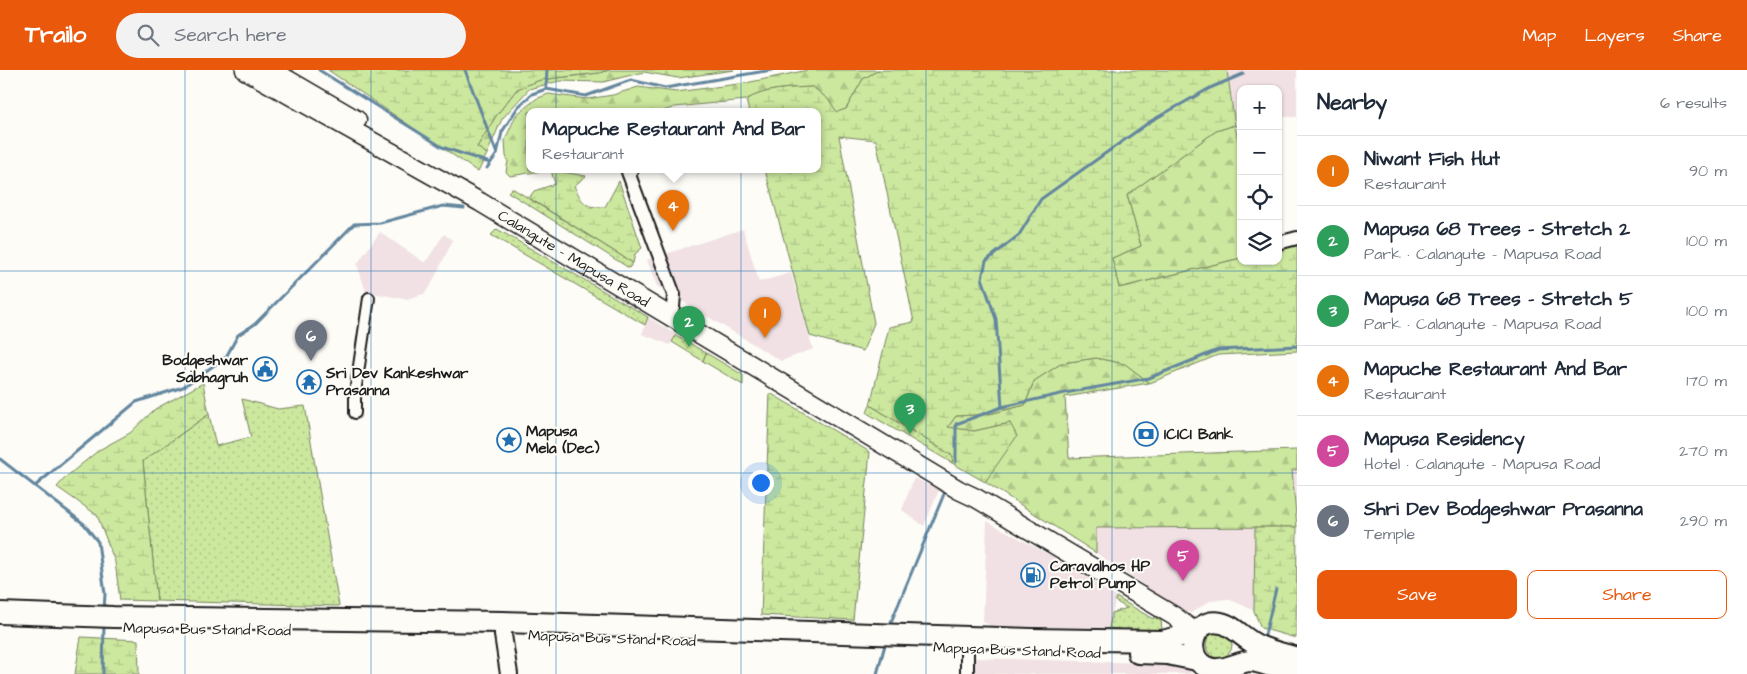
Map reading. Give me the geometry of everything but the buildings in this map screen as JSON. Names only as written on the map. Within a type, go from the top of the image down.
[{"type":"main road","name":"Calangute - Mapusa Road","points":[[245,70],[670,311]]},
{"type":"main road","name":"Calangute - Mapusa Road","points":[[272,70],[670,311],[959,490],[976,498],[1174,616],[1195,632]]},
{"type":"main road","name":"Mapusa Bus Stand Road","points":[[0,613],[503,629],[967,648],[1167,654],[1197,660]]},
{"type":"main road","points":[[1236,632],[1239,639],[1239,654],[1229,666],[1221,670],[1212,670],[1197,660],[1193,642],[1195,632],[1201,626],[1221,622],[1256,645],[1297,658]]},
{"type":"main road","name":"Mapusa Bus Stand Road","points":[[503,629],[1163,641],[1195,632]]},
{"type":"main road","points":[[1229,666],[1252,661],[1294,674]]},
{"type":"street","points":[[628,173],[674,295],[670,311]]},
{"type":"street","points":[[1282,241],[1297,238]]},
{"type":"street","points":[[355,413],[355,393],[369,298]]},
{"type":"street","points":[[503,629],[509,674]]},
{"type":"street","points":[[967,648],[967,674]]},
{"type":"shaded area","points":[[1227,70],[1297,70],[1297,117],[1282,117],[1282,85],[1237,85],[1237,118],[1235,118]]},
{"type":"shaded area","points":[[743,229],[759,282],[791,273],[813,349],[781,361],[657,286],[647,260]]},
{"type":"shaded area","points":[[380,232],[425,263],[444,234],[453,240],[431,285],[424,294],[406,299],[366,292],[357,264]]},
{"type":"shaded area","points":[[648,317],[676,335],[670,345],[642,334]]},
{"type":"shaded area","points":[[1292,470],[1297,470],[1297,527]]},
{"type":"shaded area","points":[[914,478],[939,490],[924,526],[902,510]]},
{"type":"shaded area","name":"Caravalhos HP Petrol Pump","points":[[987,521],[1061,561],[1116,597],[1109,628],[992,626],[983,622]]},
{"type":"shaded area","points":[[1255,527],[1254,611],[1227,599],[1210,601],[1191,613],[1174,608],[1155,596],[1144,585],[1096,553],[1095,528]]},
{"type":"shaded area","points":[[975,658],[1181,664],[1192,674],[975,674]]},
{"type":"green space","points":[[328,70],[609,70],[599,73],[540,80],[517,89],[496,116],[477,147],[487,154],[478,172]]},
{"type":"green space","points":[[609,70],[734,70],[678,78],[644,72],[603,82],[559,81],[529,89],[502,119],[487,154],[477,147],[496,116],[517,89],[540,80],[599,73]]},
{"type":"green space","points":[[808,70],[879,70],[863,79],[846,109],[836,113],[829,100],[813,87],[778,89],[761,93],[746,100],[672,108],[526,108],[526,173],[529,173],[510,176],[506,172],[508,161],[505,140],[516,115],[536,99],[548,94],[587,99],[613,95],[638,87],[676,92],[746,83]]},
{"type":"green space","points":[[879,70],[1227,70],[1235,125],[1216,131],[1127,195],[1141,246],[1112,258],[1119,288],[1237,259],[1237,265],[1282,265],[1282,248],[1297,245],[1297,351],[1218,355],[1150,383],[1125,364],[1096,358],[1062,363],[1034,381],[1025,405],[989,414],[956,416],[948,427],[974,431],[1010,423],[1017,436],[985,482],[952,463],[953,456],[870,405],[889,327],[914,322],[876,140],[839,136],[874,323],[863,351],[810,336],[766,173],[821,173],[821,108],[748,108],[746,100],[770,91],[813,87],[829,100],[837,112],[846,109],[863,79]]},
{"type":"green space","points":[[1235,125],[1237,136],[1237,259],[1119,288],[1112,258],[1141,246],[1127,195],[1216,131]]},
{"type":"green space","points":[[552,173],[586,176],[574,186],[582,200],[593,207],[605,207],[619,181],[642,248],[635,254],[633,263],[529,198],[534,191],[555,184]]},
{"type":"green space","points":[[512,188],[633,263],[629,268],[508,192]]},
{"type":"green space","points":[[497,229],[648,317],[645,325],[491,235]]},
{"type":"green space","points":[[676,335],[706,353],[703,361],[672,342]]},
{"type":"green space","points":[[706,353],[743,375],[743,385],[703,361]]},
{"type":"green space","points":[[1096,358],[1126,364],[1149,383],[1065,397],[1069,458],[1297,450],[1297,470],[1292,470],[1297,527],[1096,528],[1096,553],[985,482],[996,464],[1010,423],[974,431],[947,428],[956,416],[989,414],[1025,405],[1034,381],[1062,363]]},
{"type":"green space","points":[[203,383],[209,414],[143,461],[157,601],[120,600],[115,562],[97,515],[57,487],[67,476],[99,450],[130,433],[155,409]]},
{"type":"green space","points":[[770,393],[870,452],[853,620],[761,615]]},
{"type":"green space","points":[[242,399],[278,409],[305,406],[339,606],[157,601],[143,461],[209,414],[216,446],[251,437]]},
{"type":"green space","points":[[870,405],[953,456],[952,463],[867,413]]},
{"type":"green space","points":[[1255,527],[1297,527],[1296,638],[1261,628],[1254,611]]},
{"type":"green space","points":[[1116,597],[1153,619],[1154,617],[1161,621],[1162,629],[1144,632],[1109,628],[1112,613],[1127,608],[1115,601]]},
{"type":"green space","points":[[1219,632],[1228,636],[1232,645],[1228,654],[1219,658],[1210,654],[1206,645],[1210,636]]},
{"type":"green space","points":[[81,637],[138,640],[139,674],[75,674]]},
{"type":"waterway","points":[[319,70],[442,147],[490,163]]},
{"type":"waterway","points":[[465,70],[497,154]]},
{"type":"waterway","points":[[546,89],[547,70]]},
{"type":"waterway","points":[[487,168],[497,154],[502,132],[518,107],[532,94],[546,89],[586,96],[631,80],[665,88],[772,70]]},
{"type":"waterway","points":[[1002,407],[996,319],[982,278],[986,261],[1019,235],[1041,199],[1151,121],[1210,88],[1243,74]]},
{"type":"waterway","points":[[35,486],[136,402],[183,387],[226,357],[238,335],[255,324],[354,224],[380,223],[443,206],[464,208]]},
{"type":"waterway","points":[[956,462],[956,424],[1002,407],[1065,393],[1149,378],[1218,350],[1297,346]]},
{"type":"waterway","points":[[0,459],[84,524],[98,542],[105,594],[104,610]]},
{"type":"waterway","points":[[889,627],[944,494]]},
{"type":"waterway","points":[[1265,635],[1276,589]]},
{"type":"waterway","points":[[103,674],[104,623]]},
{"type":"waterway","points":[[877,674],[886,641]]},
{"type":"place","name":"Mapuche Restaurant And Bar","points":[[673,231]]},
{"type":"place","name":"Niwant Fish Hut","points":[[765,338]]},
{"type":"place","name":"Mapusa 68 Trees - Stretch 2","points":[[689,347]]},
{"type":"place","name":"Shri Dev Bodgeshwar Prasanna","points":[[311,361]]},
{"type":"place","name":"Bodgeshwar Sabhagruh","points":[[265,369]]},
{"type":"place","name":"Sri Dev Kankeshwar Prasanna","points":[[309,382]]},
{"type":"place","name":"Mapusa 68 Trees - Stretch 5","points":[[910,434]]},
{"type":"place","name":"ICICI Bank","points":[[1146,434]]},
{"type":"place","name":"Mapusa Mela (Dec)","points":[[509,440]]},
{"type":"place","name":"Caravalhos HP Petrol Pump","points":[[1033,575]]},
{"type":"place","name":"Mapusa Residency","points":[[1183,581]]}]
